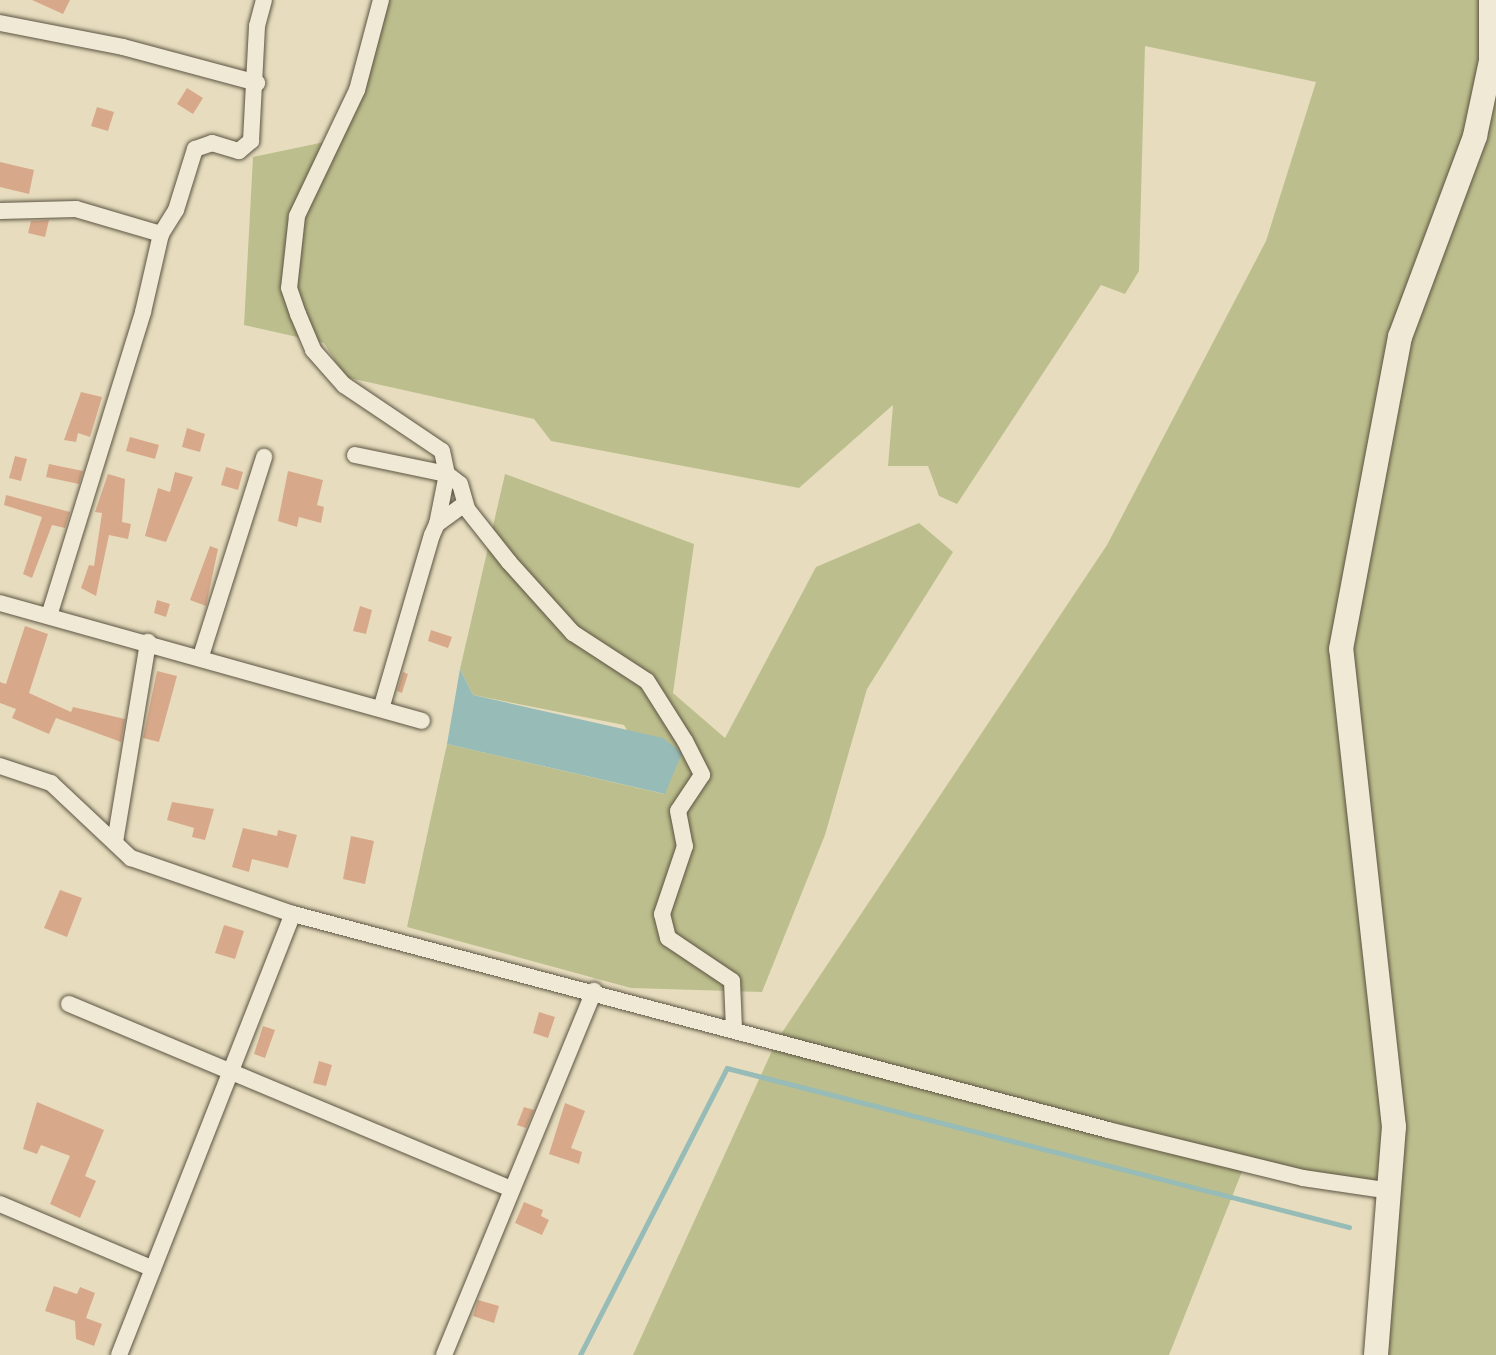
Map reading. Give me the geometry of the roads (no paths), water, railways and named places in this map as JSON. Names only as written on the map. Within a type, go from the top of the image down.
[{"type":"main road","points":[[1376,1355],[1391,1191],[1389,1047],[1355,801],[1341,649],[1400,337],[1475,136],[1491,61],[1491,0]]},
{"type":"street","points":[[49,616],[143,312],[161,234],[176,210],[195,149],[212,143],[246,150],[257,84],[257,26],[264,0]]},
{"type":"street","points":[[381,0],[357,90],[297,216],[289,288],[313,350],[344,385],[442,451],[447,474],[437,524],[381,709]]},
{"type":"street","points":[[0,23],[123,47],[257,84]]},
{"type":"street","points":[[0,211],[76,209],[161,234]]},
{"type":"street","points":[[355,455],[447,474],[460,484],[465,504],[573,633],[647,681],[685,741],[702,775],[678,811],[685,846],[662,914],[668,938],[732,981],[734,1029]]},
{"type":"street","points":[[201,656],[264,457]]},
{"type":"street","points":[[437,524],[465,504]]},
{"type":"street","points":[[0,603],[201,656],[422,721]]},
{"type":"street","points":[[115,842],[148,642]]},
{"type":"street","points":[[0,766],[51,783],[131,858],[162,872],[293,914],[594,991],[1108,1130],[1303,1178],[1391,1191]]},
{"type":"street","points":[[118,1355],[293,914]]},
{"type":"street","points":[[444,1355],[594,991]]},
{"type":"street","points":[[69,1004],[232,1070],[512,1189]]},
{"type":"street","points":[[0,1204],[153,1269]]},
{"type":"water","points":[[460,669],[473,695],[663,738],[682,753],[665,794],[447,744]]},
{"type":"waterway","points":[[580,1355],[727,1068],[1349,1227]]}]
